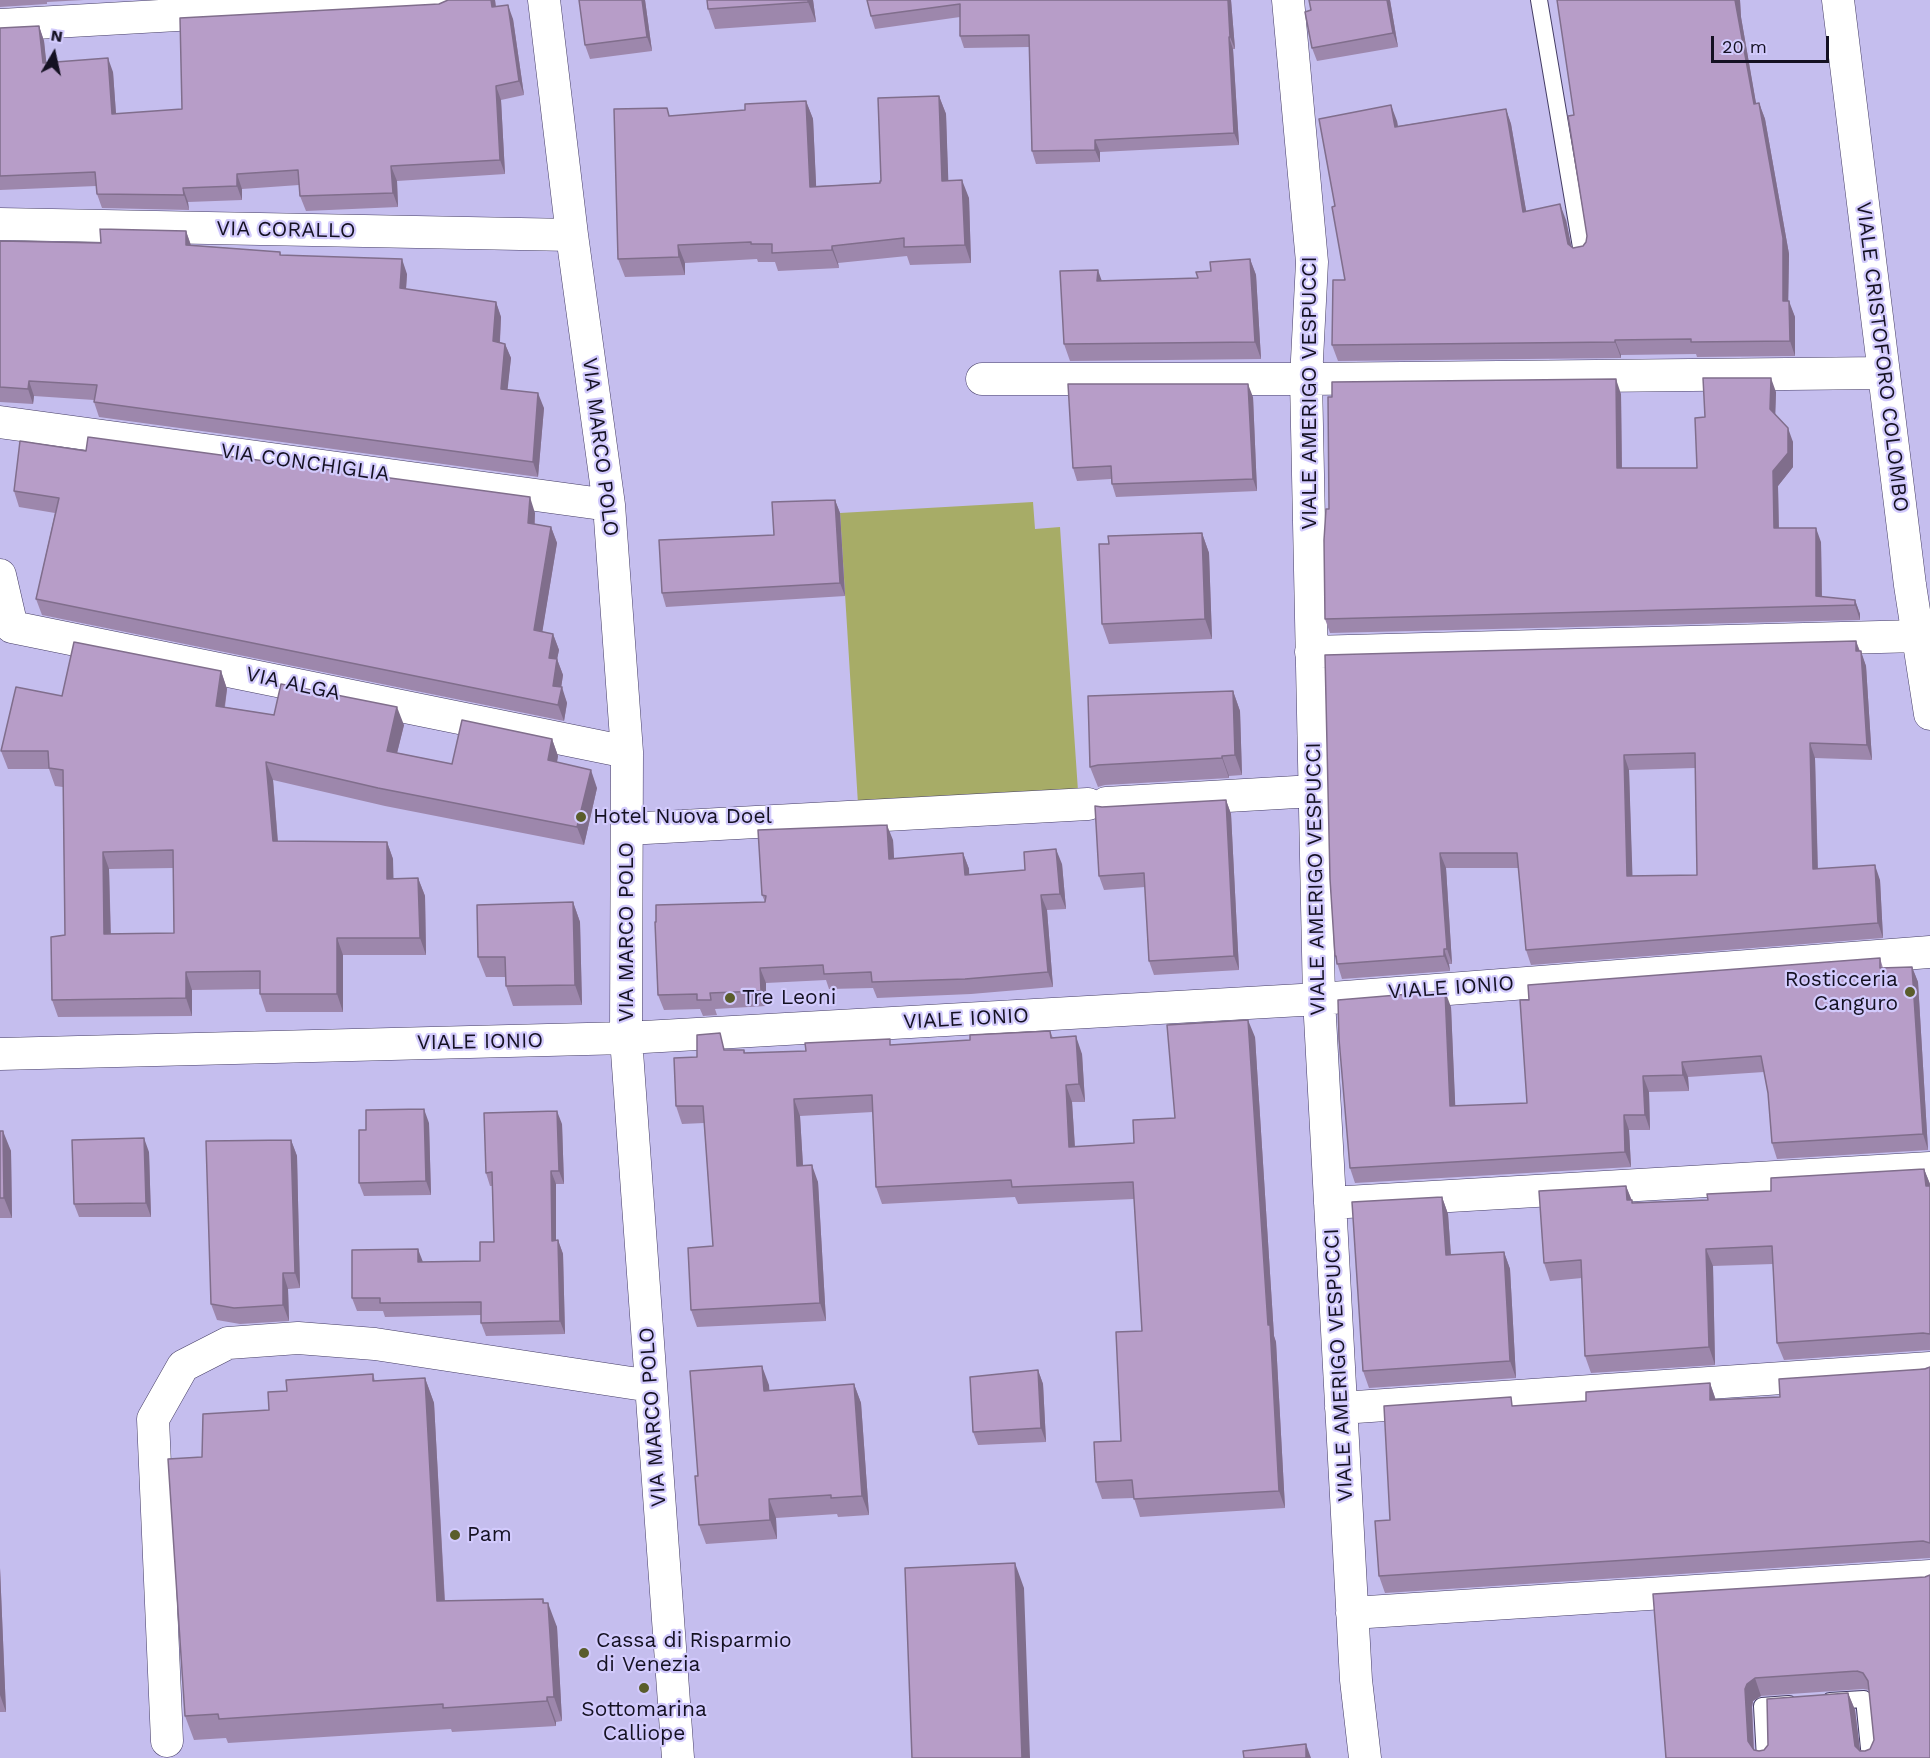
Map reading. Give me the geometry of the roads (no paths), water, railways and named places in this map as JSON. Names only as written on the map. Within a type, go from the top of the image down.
[{"type":"street","points":[[0,25],[256,5],[443,0]]},
{"type":"street","name":"VIA MARCO POLO","points":[[544,0],[572,235],[609,506],[627,752],[626,1038],[678,1758]]},
{"type":"street","name":"VIALE AMERIGO VESPUCCI","points":[[1288,0],[1312,262],[1306,379],[1318,999],[1356,1680],[1365,1758]]},
{"type":"street","name":"VIALE CRISTOFORO COLOMBO","points":[[1838,0],[1910,585],[1930,714]]},
{"type":"street","name":"VIA CORALLO","points":[[0,224],[572,235]]},
{"type":"street","points":[[982,379],[1883,374]]},
{"type":"street","name":"VIA CONCHIGLIA","points":[[0,422],[609,506]]},
{"type":"street","name":"VIA ALGA","points":[[0,575],[12,627],[627,752]]},
{"type":"street","points":[[1311,652],[1918,636]]},
{"type":"street","points":[[627,829],[1314,791]]},
{"type":"street","name":"VIALE IONIO","points":[[0,1054],[626,1038],[1318,999],[1930,952]]},
{"type":"street","points":[[1330,1203],[1930,1168]]},
{"type":"street","points":[[167,1741],[153,1419],[183,1366],[228,1343],[298,1338],[375,1344],[651,1386]]},
{"type":"street","points":[[1341,1408],[1930,1368]]},
{"type":"street","points":[[1352,1613],[1930,1576]]},
{"type":"lane","points":[[1539,0],[1582,253]]},
{"type":"lane","points":[[1765,1758],[1762,1706],[1864,1699],[1870,1758]]},
{"type":"place","name":"Hotel Nuova Doel","points":[[581,817]]},
{"type":"place","name":"Rosticceria Canguro","points":[[1910,992]]},
{"type":"place","name":"Tre Leoni","points":[[730,998]]},
{"type":"place","name":"Pam","points":[[455,1535]]},
{"type":"place","name":"Cassa di Risparmio di Venezia","points":[[584,1653]]},
{"type":"place","name":"Sottomarina Calliope","points":[[644,1688]]}]
